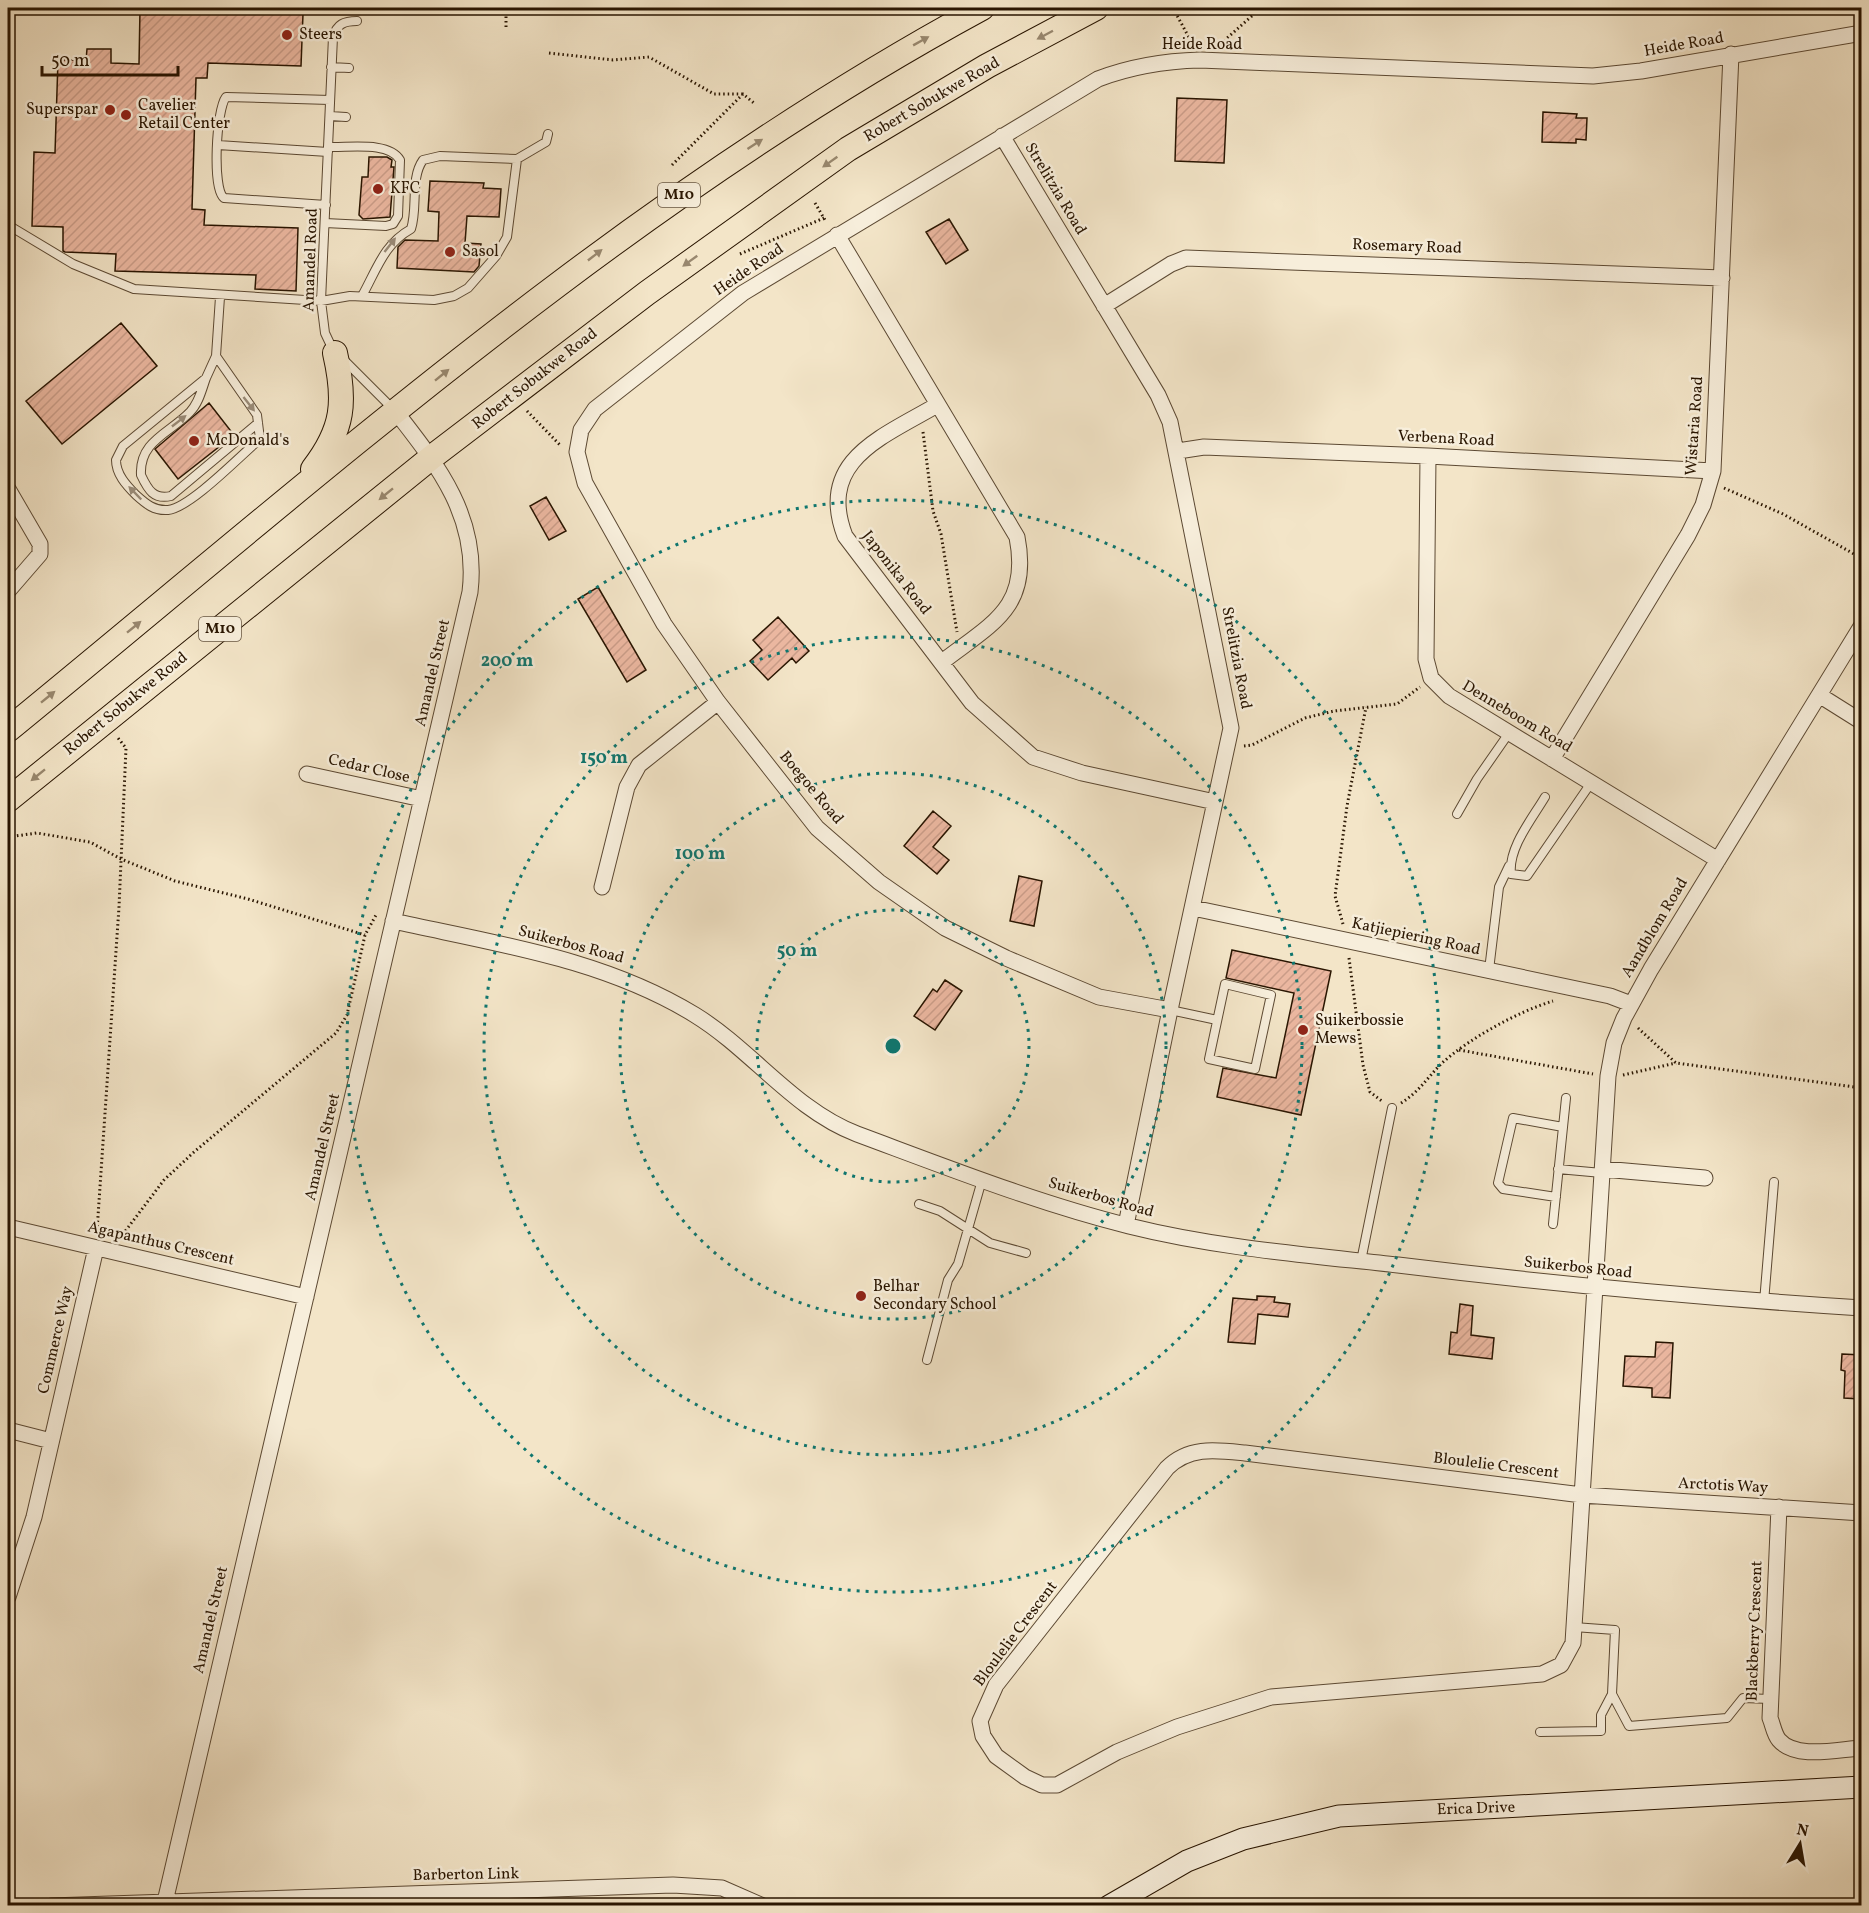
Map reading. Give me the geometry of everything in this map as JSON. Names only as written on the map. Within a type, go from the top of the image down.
[{"type":"main road","name":"M10","points":[[8,730],[396,412],[608,245],[713,171],[830,94],[982,8]]},
{"type":"main road","name":"Robert Sobukwe Road","points":[[8,800],[432,457],[647,292],[848,149],[987,66],[1096,8]]},
{"type":"main road","points":[[292,497],[326,451],[339,425],[341,377],[335,353]]},
{"type":"main road","name":"Erica Drive","points":[[1109,1905],[1187,1861],[1243,1839],[1339,1816],[1862,1787]]},
{"type":"street","name":"Heide Road","points":[[581,430],[595,409],[744,293],[1098,79],[1121,70],[1176,61],[1217,61],[1593,76],[1641,71],[1862,33]]},
{"type":"street","name":"Wistaria Road","points":[[1552,759],[1688,535],[1703,505],[1712,477],[1731,54]]},
{"type":"street","name":"Strelitzia Road","points":[[1002,136],[1158,395],[1170,422],[1178,451],[1231,728],[1126,1226]]},
{"type":"street","points":[[837,235],[1017,537],[1022,561],[1018,585],[1007,609],[942,662]]},
{"type":"street","name":"Rosemary Road","points":[[1104,306],[1171,264],[1186,258],[1722,278]]},
{"type":"street","name":"Japonika Road","points":[[937,405],[871,444],[843,472],[837,515],[844,536],[972,703],[1033,757],[1082,773],[1215,802]]},
{"type":"street","name":"Amandel Street","points":[[165,1903],[465,616],[473,570],[471,546],[465,522],[432,457],[396,412]]},
{"type":"street","name":"Boegoe Road","points":[[581,430],[577,452],[585,483],[664,624],[718,702],[817,828],[879,882],[945,928],[1006,958],[1099,997],[1170,1010]]},
{"type":"street","name":"Verbena Road","points":[[1178,451],[1204,447],[1428,456],[1712,477]]},
{"type":"street","points":[[1428,456],[1426,659],[1431,678]]},
{"type":"street","points":[[8,489],[40,544],[40,554],[8,591]]},
{"type":"street","name":"Aandblom Road","points":[[1595,1288],[1608,1076],[1614,1043],[1631,1004],[1862,625]]},
{"type":"street","name":"Denneboom Road","points":[[1431,678],[1449,696],[1718,860]]},
{"type":"street","points":[[1819,695],[1862,722]]},
{"type":"street","points":[[602,887],[627,787],[639,765],[718,702]]},
{"type":"street","name":"Cedar Close","points":[[308,774],[422,799]]},
{"type":"street","name":"Katjiepiering Road","points":[[1193,908],[1565,986],[1610,996],[1631,1004]]},
{"type":"street","name":"Suikerbos Road","points":[[393,921],[587,965],[626,979],[659,994],[701,1019],[830,1121],[852,1132],[983,1179],[1126,1226],[1185,1239],[1595,1288],[1862,1308]]},
{"type":"street","points":[[1603,1171],[1705,1178]]},
{"type":"street","name":"Agapanthus Crescent","points":[[8,1227],[306,1297]]},
{"type":"street","name":"Commerce Way","points":[[8,1597],[26,1548],[96,1248]]},
{"type":"street","name":"Bloulelie Crescent","points":[[1582,1495],[1209,1449],[1190,1452],[1175,1460],[1167,1468],[996,1685],[980,1721],[983,1736],[996,1756],[1042,1785],[1057,1785],[1117,1752],[1177,1727],[1271,1697],[1542,1674],[1561,1665],[1572,1643],[1574,1627],[1595,1288]]},
{"type":"street","points":[[8,1430],[51,1441]]},
{"type":"street","name":"Arctotis Way","points":[[1582,1495],[1862,1513]]},
{"type":"street","name":"Blackberry Crescent","points":[[1779,1507],[1770,1718],[1777,1738],[1786,1746],[1802,1751],[1862,1748]]},
{"type":"street","name":"Barberton Link","points":[[165,1903],[549,1898],[674,1885],[722,1888],[763,1905]]},
{"type":"street","points":[[51,1905],[165,1903]]},
{"type":"lane","name":"Amandel Road","points":[[357,21],[343,23],[336,29],[331,68],[321,302],[325,333],[335,353],[375,388],[396,412]]},
{"type":"lane","points":[[331,68],[349,68]]},
{"type":"lane","points":[[326,205],[225,198],[220,194],[217,183],[218,145],[220,111],[226,97],[330,100]]},
{"type":"lane","points":[[330,116],[346,117]]},
{"type":"lane","points":[[362,296],[395,237],[411,229],[415,218],[418,170],[423,160],[440,156],[517,159],[546,142],[548,134]]},
{"type":"lane","points":[[218,145],[329,150],[387,149],[397,155],[400,160],[398,216],[393,224],[386,226],[325,223]]},
{"type":"lane","points":[[8,225],[73,264],[134,289],[220,297],[321,302],[362,296],[434,300],[454,296],[476,282],[507,237],[517,159]]},
{"type":"lane","points":[[220,297],[216,356],[200,398],[191,411],[145,449],[141,475],[153,494],[163,498],[171,496],[258,423]]},
{"type":"lane","points":[[206,378],[160,413],[119,452],[116,460],[119,475],[147,505],[167,510],[184,504],[260,439],[257,415],[216,356]]},
{"type":"lane","points":[[1457,814],[1477,779],[1509,733]]},
{"type":"lane","points":[[1510,865],[1511,874],[1527,876],[1591,783]]},
{"type":"lane","points":[[1489,970],[1499,887],[1514,851],[1545,797]]},
{"type":"lane","points":[[1225,984],[1271,995],[1255,1069],[1209,1059],[1217,1020],[1225,984]]},
{"type":"lane","points":[[1170,1010],[1217,1020]]},
{"type":"lane","points":[[1553,1224],[1566,1098]]},
{"type":"lane","points":[[1361,1261],[1392,1108]]},
{"type":"lane","points":[[1556,1197],[1503,1189],[1498,1183],[1513,1118],[1563,1127]]},
{"type":"lane","points":[[1558,1169],[1603,1171]]},
{"type":"lane","points":[[927,1360],[948,1280],[958,1264],[983,1179]]},
{"type":"lane","points":[[1764,1302],[1774,1182]]},
{"type":"lane","points":[[919,1204],[940,1211],[990,1242],[1026,1253]]},
{"type":"lane","points":[[1540,1732],[1600,1731],[1600,1714],[1612,1694],[1614,1630],[1574,1627]]},
{"type":"lane","points":[[1612,1694],[1629,1726],[1727,1718],[1743,1698],[1770,1699]]},
{"type":"path","points":[[506,8],[506,27]]},
{"type":"path","points":[[1173,8],[1188,34]]},
{"type":"path","points":[[1217,61],[1226,39],[1260,8]]},
{"type":"path","points":[[549,52],[613,60],[650,57],[714,94],[743,94],[755,104]]},
{"type":"path","points":[[672,165],[743,94]]},
{"type":"path","points":[[815,203],[837,235]]},
{"type":"path","points":[[732,257],[824,218]]},
{"type":"path","points":[[525,410],[560,445]]},
{"type":"path","points":[[915,418],[922,432],[933,511],[941,534],[960,649]]},
{"type":"path","points":[[1712,477],[1731,490],[1783,514],[1854,554],[1862,562]]},
{"type":"path","points":[[1228,748],[1252,745],[1305,718],[1334,711],[1397,705],[1431,678]]},
{"type":"path","points":[[1366,707],[1347,806],[1335,896],[1342,923],[1352,942],[1349,959],[1363,1065],[1370,1092],[1392,1108],[1416,1094],[1440,1065],[1459,1050],[1535,1006],[1563,999],[1565,986]]},
{"type":"path","points":[[8,837],[37,833],[90,842],[121,860],[175,881],[248,899],[365,935],[347,1015],[336,1033],[164,1180],[118,1240],[96,1248],[121,860],[126,748],[117,736]]},
{"type":"path","points":[[1633,1024],[1676,1063]]},
{"type":"path","points":[[1459,1050],[1608,1076],[1619,1076],[1676,1063],[1862,1088]]},
{"type":"building","name":"Cavelier Retail Center","points":[[140,9],[303,14],[301,66],[208,63],[207,78],[196,78],[192,209],[205,210],[204,225],[298,228],[296,291],[255,289],[256,275],[115,271],[116,254],[65,252],[63,251],[63,227],[32,226],[34,152],[55,153],[58,60],[86,60],[87,49],[111,49],[111,63],[139,64]]},
{"type":"building","points":[[1177,98],[1227,100],[1224,163],[1175,161]]},
{"type":"building","points":[[1543,112],[1577,114],[1576,118],[1587,118],[1586,140],[1576,139],[1576,143],[1542,142]]},
{"type":"building","name":"KFC","points":[[369,157],[387,157],[392,160],[391,167],[394,167],[390,217],[363,219],[359,215],[362,177],[368,177]]},
{"type":"building","points":[[430,181],[484,183],[483,188],[501,189],[499,217],[467,216],[465,243],[481,244],[479,266],[474,272],[397,268],[398,247],[405,240],[438,241],[439,212],[428,211]]},
{"type":"building","points":[[949,219],[968,250],[946,264],[926,232]]},
{"type":"building","points":[[121,323],[157,366],[62,444],[26,401]]},
{"type":"building","name":"McDonald's","points":[[209,403],[234,435],[178,479],[155,449]]},
{"type":"building","points":[[546,497],[566,531],[549,540],[530,506]]},
{"type":"building","points":[[598,587],[646,670],[627,682],[578,599]]},
{"type":"building","points":[[778,617],[809,651],[796,663],[792,658],[768,680],[750,661],[762,650],[753,640]]},
{"type":"building","points":[[933,811],[951,826],[933,847],[949,860],[937,874],[904,846]]},
{"type":"building","points":[[1019,876],[1042,881],[1034,926],[1010,921]]},
{"type":"building","name":"Suikerbossie Mews","points":[[1232,950],[1331,971],[1301,1115],[1217,1097],[1223,1068],[1276,1078],[1294,993],[1226,978]]},
{"type":"building","points":[[945,980],[962,991],[935,1030],[914,1016],[933,989],[937,992]]},
{"type":"building","points":[[1257,1296],[1275,1297],[1274,1302],[1290,1304],[1288,1317],[1258,1314],[1255,1344],[1228,1342],[1233,1298],[1257,1300]]},
{"type":"building","points":[[1460,1304],[1473,1306],[1471,1335],[1494,1338],[1492,1359],[1449,1354],[1451,1332],[1457,1333]]},
{"type":"building","points":[[1656,1342],[1673,1343],[1670,1398],[1652,1397],[1652,1388],[1623,1386],[1625,1356],[1655,1357]]},
{"type":"building","points":[[1842,1354],[1862,1355],[1860,1399],[1844,1398],[1845,1371],[1841,1370]]},
{"type":"place","name":"Steers","points":[[287,35]]},
{"type":"place","name":"Superspar","points":[[110,110]]},
{"type":"place","name":"Cavelier Retail Center","points":[[126,115]]},
{"type":"place","name":"KFC","points":[[378,189]]},
{"type":"place","name":"Sasol","points":[[450,252]]},
{"type":"place","name":"McDonald's","points":[[194,441]]},
{"type":"place","name":"Suikerbossie Mews","points":[[1303,1030]]},
{"type":"place","name":"Belhar Secondary School","points":[[861,1296]]}]
